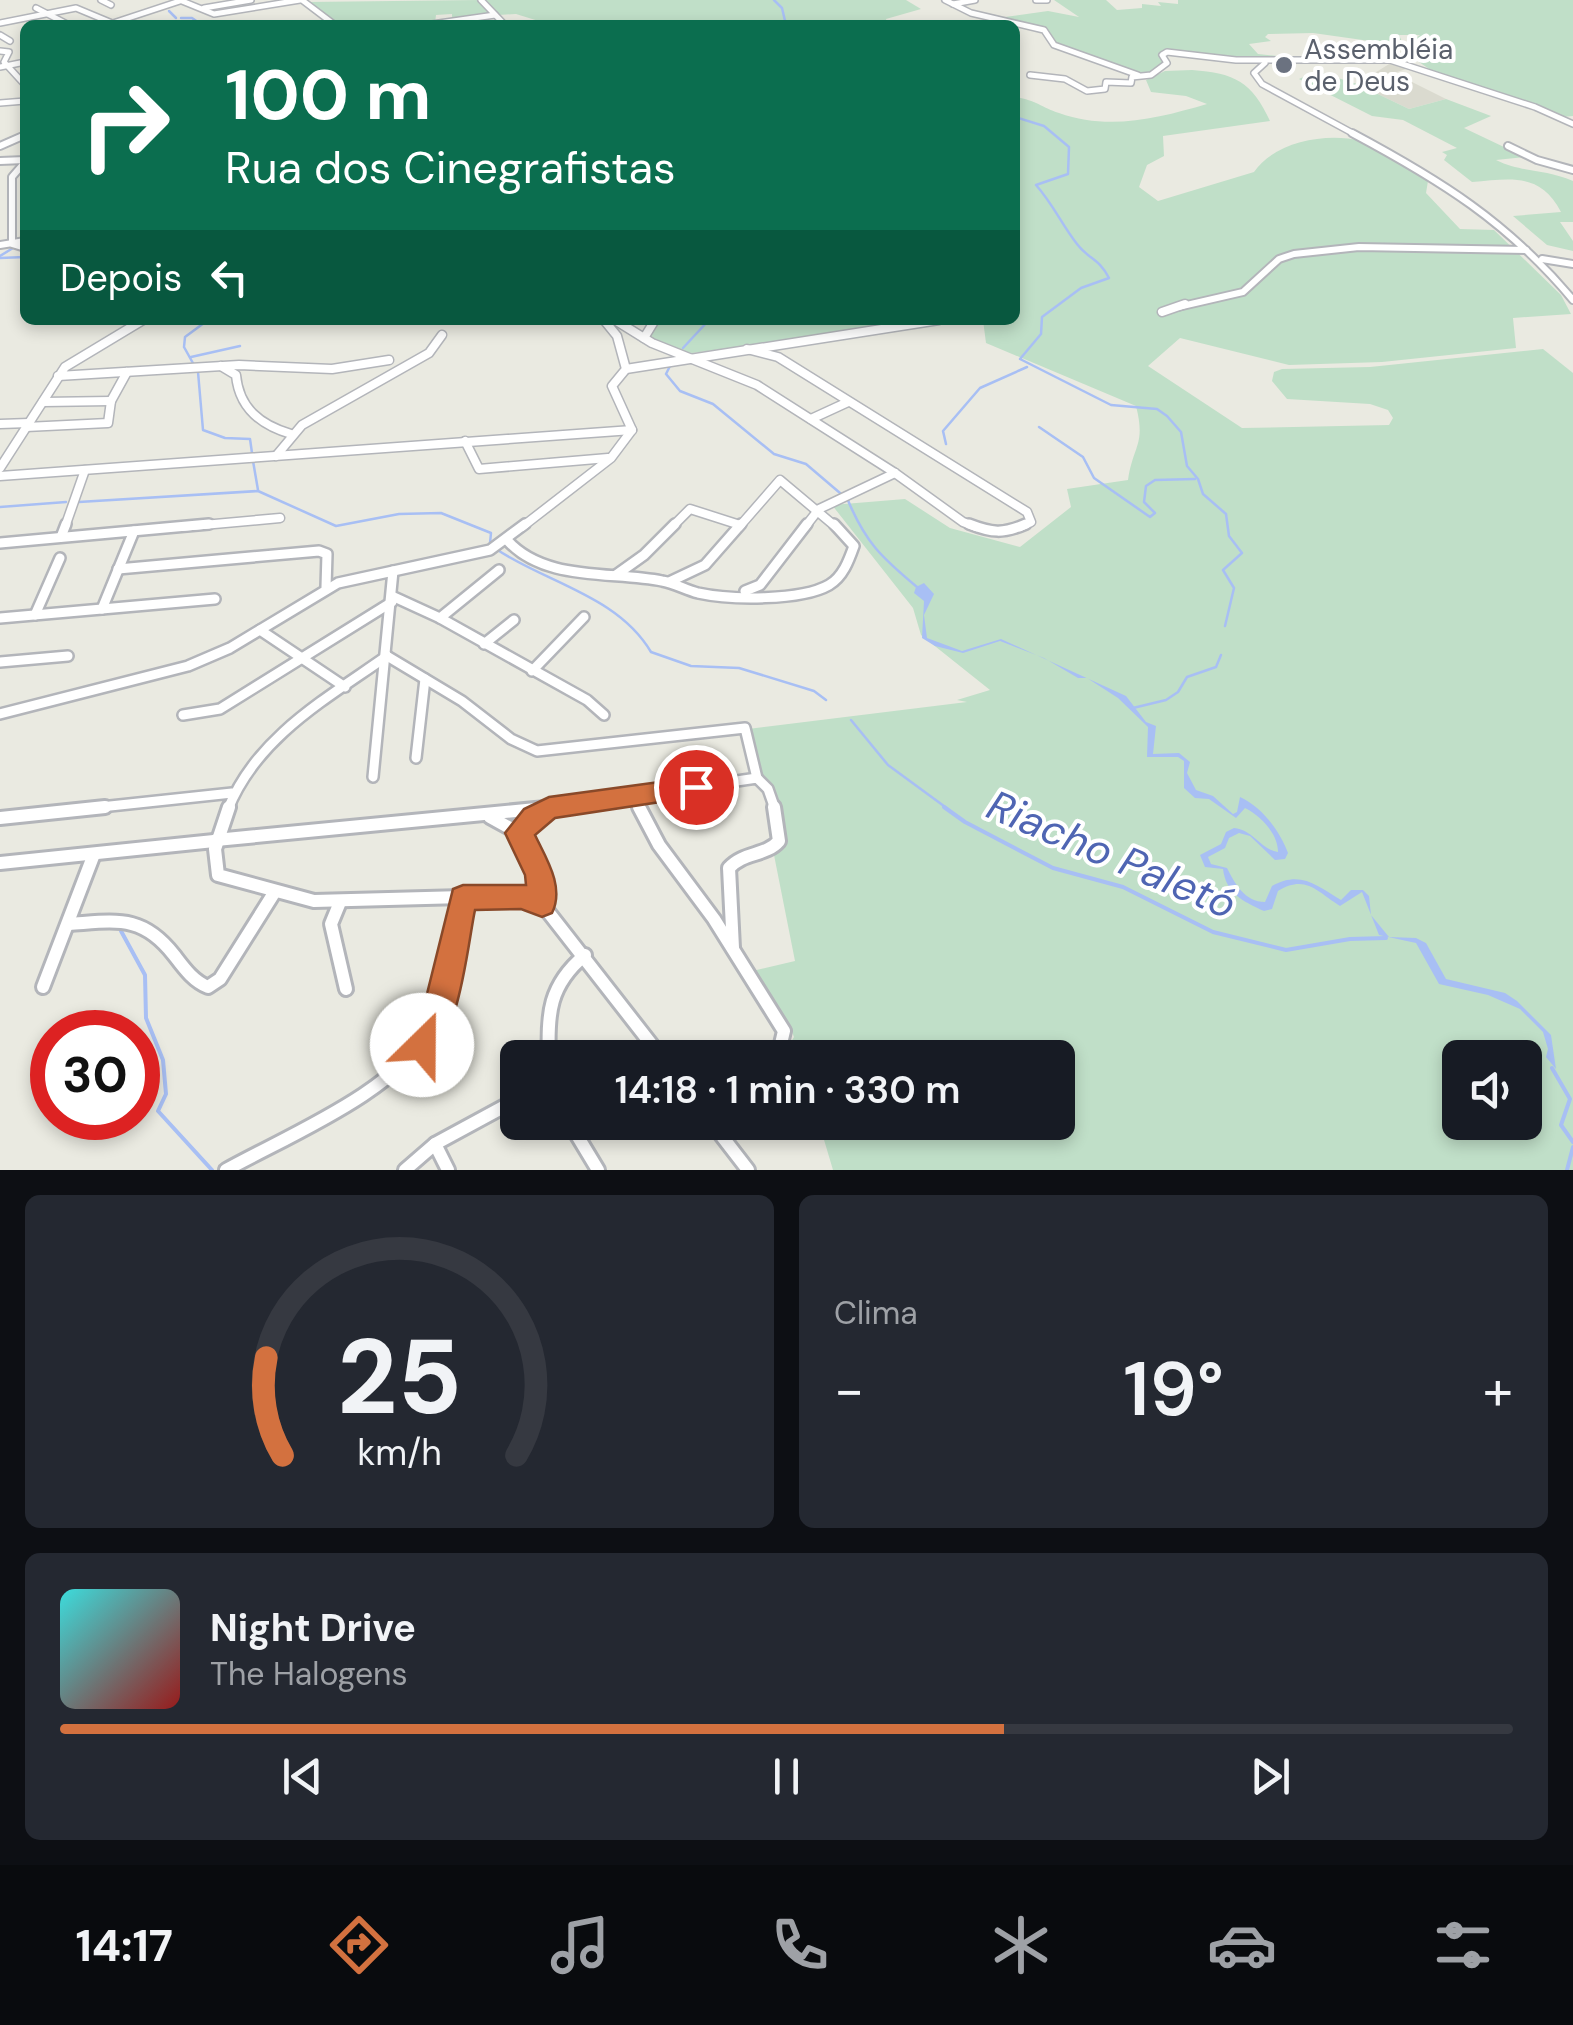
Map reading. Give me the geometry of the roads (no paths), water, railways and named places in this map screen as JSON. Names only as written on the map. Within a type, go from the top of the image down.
[{"type":"street","points":[[101,0],[111,5]]},
{"type":"street","points":[[121,20],[183,0],[214,14],[300,0],[329,20]]},
{"type":"street","points":[[201,8],[251,0]]},
{"type":"street","points":[[481,0],[500,20]]},
{"type":"street","points":[[946,0],[971,13],[1001,20]]},
{"type":"street","points":[[953,4],[975,0]]},
{"type":"street","points":[[1036,0],[1047,0]]},
{"type":"street","points":[[65,1],[71,5],[68,9]]},
{"type":"street","points":[[36,8],[59,20]]},
{"type":"street","points":[[0,23],[78,8],[105,20]]},
{"type":"street","points":[[460,20],[495,15]]},
{"type":"street","points":[[14,18],[20,22]]},
{"type":"street","points":[[1020,24],[1044,30],[1054,45],[1138,75],[1149,76],[1165,65],[1162,55],[1167,52],[1269,61],[1362,58],[1397,62],[1535,106],[1573,124]]},
{"type":"street","points":[[0,35],[10,40]]},
{"type":"street","points":[[0,51],[9,52],[4,60],[20,72]]},
{"type":"street","points":[[1269,61],[1254,73],[1262,84],[1443,182],[1539,259],[1573,300]]},
{"type":"street","points":[[0,67],[20,63]]},
{"type":"street","points":[[1030,75],[1066,79],[1090,92],[1105,89],[1106,82],[1130,83],[1130,78],[1138,75]]},
{"type":"street","points":[[2,94],[3,104]]},
{"type":"street","points":[[1508,146],[1537,160],[1573,170]]},
{"type":"street","points":[[0,178],[12,176],[20,167]]},
{"type":"street","points":[[12,176],[12,244]]},
{"type":"street","points":[[0,190],[20,189]]},
{"type":"street","points":[[0,245],[20,245]]},
{"type":"street","points":[[1162,312],[1198,300],[1243,292],[1280,259],[1294,254],[1360,247],[1526,250]]},
{"type":"street","points":[[1539,259],[1573,264]]},
{"type":"street","points":[[0,468],[64,367],[135,325]]},
{"type":"street","points":[[608,325],[618,336],[626,369]]},
{"type":"street","points":[[623,325],[644,338],[746,379],[896,472],[963,522],[992,533],[1024,528],[1031,522],[1030,516],[770,353],[747,350]]},
{"type":"street","points":[[644,338],[652,325]]},
{"type":"street","points":[[632,430],[612,386],[626,369],[907,325]]},
{"type":"street","points":[[276,456],[290,434],[434,349],[442,335]]},
{"type":"street","points":[[58,376],[245,364],[257,369],[309,371],[389,360]]},
{"type":"street","points":[[371,364],[390,373]]},
{"type":"street","points":[[222,366],[236,375],[236,390],[256,418],[290,434]]},
{"type":"street","points":[[0,424],[108,422],[110,401],[127,372]]},
{"type":"street","points":[[43,402],[110,401]]},
{"type":"street","points":[[811,418],[848,402]]},
{"type":"street","points":[[0,476],[632,430]]},
{"type":"street","points":[[0,714],[153,678],[230,648],[326,588],[494,548],[611,458],[632,430]]},
{"type":"street","points":[[466,441],[479,469],[611,458]]},
{"type":"street","points":[[62,536],[85,470]]},
{"type":"street","points":[[728,595],[760,585],[819,509],[896,472]]},
{"type":"street","points":[[507,540],[514,550],[534,560],[669,582],[704,594],[728,595],[809,592],[834,582],[854,546],[819,509],[780,480],[706,564],[669,582]]},
{"type":"street","points":[[616,575],[690,509],[740,525]]},
{"type":"street","points":[[0,543],[280,518]]},
{"type":"street","points":[[102,610],[134,531]]},
{"type":"street","points":[[118,569],[318,551],[328,558],[326,588]]},
{"type":"street","points":[[35,616],[60,558]]},
{"type":"street","points":[[440,618],[499,570]]},
{"type":"street","points":[[373,778],[393,571]]},
{"type":"street","points":[[0,618],[215,599]]},
{"type":"street","points":[[392,599],[440,618],[587,700],[604,715]]},
{"type":"street","points":[[183,715],[220,709],[392,599]]},
{"type":"street","points":[[532,671],[584,617]]},
{"type":"street","points":[[484,644],[514,620]]},
{"type":"street","points":[[260,630],[345,688]]},
{"type":"street","points":[[0,662],[68,656]]},
{"type":"street","points":[[387,656],[480,712],[511,739],[536,751],[745,728],[757,778],[770,791],[782,832],[775,846],[740,856],[729,868],[733,951]]},
{"type":"street","points":[[387,656],[265,745],[232,793],[215,841],[216,870],[221,878],[274,893],[340,902],[522,896],[542,904],[648,1040]]},
{"type":"street","points":[[416,758],[425,679]]},
{"type":"street","points":[[0,863],[549,808],[757,778]]},
{"type":"street","points":[[0,818],[232,793]]},
{"type":"street","points":[[635,796],[652,835],[784,1030],[782,1040]]},
{"type":"street","points":[[520,833],[534,816],[549,808]]},
{"type":"street","points":[[483,815],[499,819],[520,833],[540,875],[542,904]]},
{"type":"street","points":[[43,986],[94,854]]},
{"type":"street","points":[[69,924],[138,924],[159,936],[196,982],[208,987],[220,979],[274,893]]},
{"type":"street","points":[[226,1170],[374,1086],[422,1045],[436,1023],[463,898]]},
{"type":"street","points":[[340,902],[331,924],[346,989]]},
{"type":"street","points":[[549,1040],[549,1000],[564,970],[584,955]]},
{"type":"street","points":[[405,1170],[435,1144],[500,1110]]},
{"type":"street","points":[[580,1140],[598,1170]]},
{"type":"street","points":[[726,1140],[748,1170]]},
{"type":"street","points":[[435,1144],[448,1170]]},
{"type":"water","points":[[924,583],[934,594],[924,615],[927,638],[962,651],[1001,639],[1035,655],[1000,641],[963,653],[935,646],[922,638],[924,601],[914,593]]},
{"type":"water","points":[[1049,661],[1087,678],[1078,678]]},
{"type":"water","points":[[1088,679],[1126,696],[1146,722],[1156,726],[1153,754],[1179,753],[1190,762],[1187,773],[1196,790],[1213,796],[1233,814],[1240,797],[1263,813],[1275,828],[1288,853],[1285,859],[1275,860],[1250,836],[1239,833],[1229,838],[1225,848],[1208,857],[1211,864],[1227,868],[1246,895],[1265,902],[1272,886],[1292,879],[1316,885],[1341,900],[1351,890],[1363,890],[1369,896],[1371,915],[1362,892],[1340,906],[1311,887],[1296,884],[1278,891],[1272,909],[1264,911],[1236,895],[1223,869],[1205,867],[1200,855],[1221,844],[1226,832],[1234,828],[1247,832],[1278,852],[1272,832],[1245,808],[1236,818],[1209,799],[1195,798],[1184,788],[1184,761],[1178,757],[1147,757],[1148,727],[1118,698]]},
{"type":"water","points":[[1371,915],[1389,937],[1416,938],[1426,943],[1446,979],[1505,993],[1517,1001],[1551,1035],[1556,1069],[1546,1057],[1543,1032],[1520,1009],[1488,995],[1439,984],[1416,943],[1379,935]]},
{"type":"waterway","points":[[774,0],[782,8],[785,20]]},
{"type":"waterway","points":[[169,11],[176,18]]},
{"type":"waterway","points":[[181,18],[195,20]]},
{"type":"waterway","points":[[1020,119],[1044,126],[1069,147],[1068,174],[1036,185],[1077,244],[1109,278],[1081,288],[1042,317],[1041,334],[1020,359],[1111,405],[1157,409],[1181,432],[1187,466],[1198,479],[1203,494],[1226,514],[1229,536],[1242,553],[1223,570],[1234,588],[1225,626]]},
{"type":"waterway","points":[[0,256],[13,248]]},
{"type":"waterway","points":[[0,258],[20,257]]},
{"type":"waterway","name":"Riacho Paletó","points":[[194,365],[184,347],[185,337],[201,325]]},
{"type":"waterway","points":[[683,348],[704,325]]},
{"type":"waterway","points":[[191,357],[240,346]]},
{"type":"waterway","points":[[671,364],[666,374],[680,391],[713,404],[774,454],[806,464],[840,493]]},
{"type":"waterway","points":[[946,444],[943,431],[980,388],[1027,367]]},
{"type":"waterway","name":"Riacho Paletó","points":[[198,372],[203,430],[225,438],[250,439],[252,453]]},
{"type":"waterway","points":[[1039,427],[1083,457],[1094,478],[1150,517],[1155,513],[1144,502],[1146,486],[1155,480],[1195,479]]},
{"type":"waterway","name":"Riacho Paletó","points":[[253,461],[258,490]]},
{"type":"waterway","name":"Riacho Paletó","points":[[79,502],[258,491],[336,526],[399,514],[441,513],[491,533],[490,543]]},
{"type":"waterway","points":[[847,498],[875,548],[917,587]]},
{"type":"waterway","points":[[0,507],[66,502]]},
{"type":"waterway","name":"Riacho Paletó","points":[[496,549],[601,604],[637,633],[651,652],[691,666],[739,668],[814,691],[826,700]]},
{"type":"waterway","points":[[1133,708],[1166,700],[1178,692],[1187,677],[1216,667],[1221,655]]},
{"type":"waterway","name":"Riacho Paletó","points":[[851,720],[888,765],[948,809]]},
{"type":"waterway","name":"Riacho Paletó","points":[[944,807],[1053,868],[1123,887],[1213,932],[1286,950],[1350,939],[1386,938]]},
{"type":"waterway","points":[[121,931],[145,975],[146,1018],[163,1060],[166,1094],[158,1111],[212,1170]]},
{"type":"waterway","points":[[1552,1068],[1570,1099],[1561,1125],[1573,1142]]},
{"type":"waterway","points":[[1567,1170],[1573,1147]]},
{"type":"place","name":"Assembléia de Deus","points":[[1284,65]]}]
